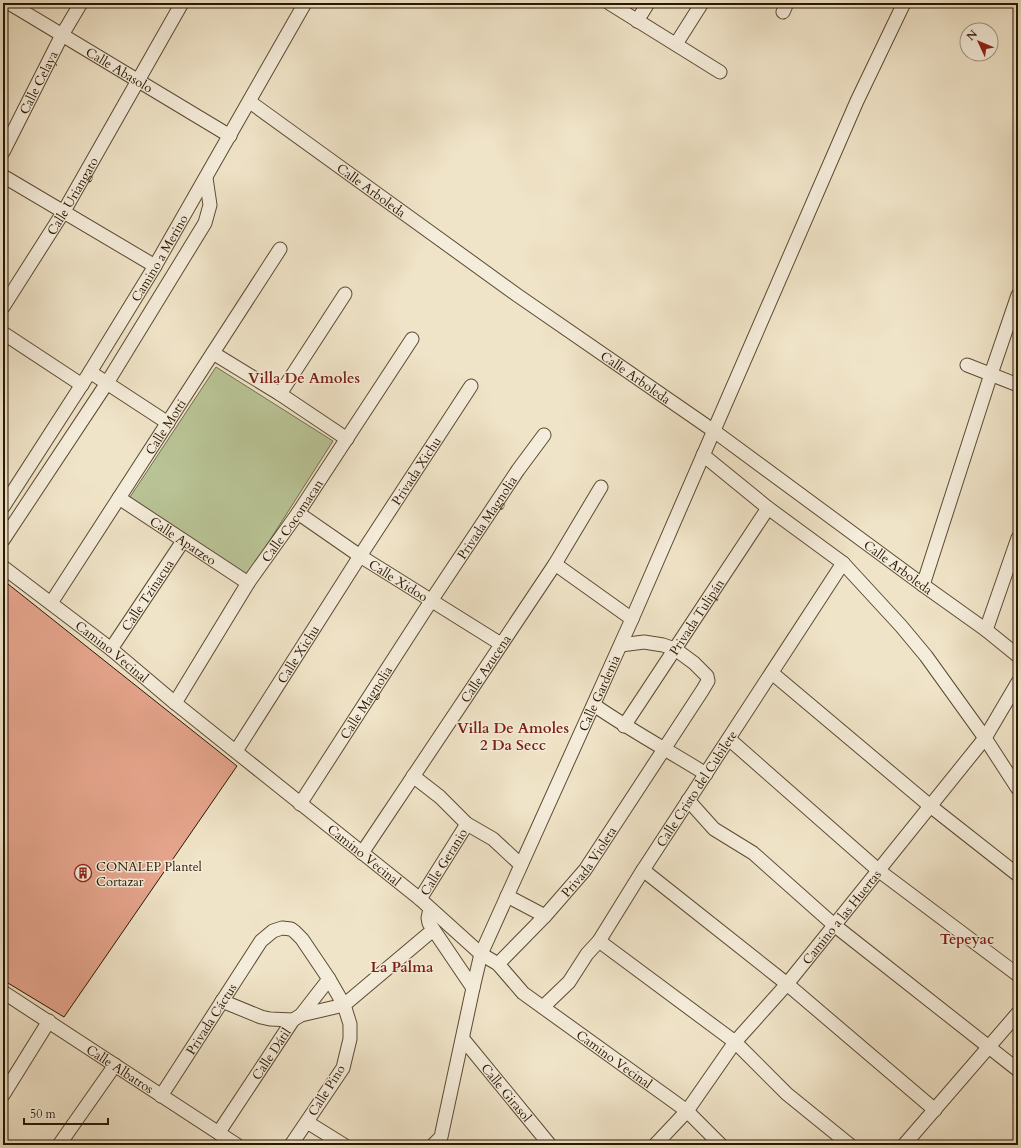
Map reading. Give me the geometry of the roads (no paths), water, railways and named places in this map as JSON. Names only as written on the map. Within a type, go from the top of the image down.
[{"type":"street","name":"Calle Abasolo","points":[[9,3],[230,136]]},
{"type":"street","name":"Calle Celaya","points":[[3,152],[62,35],[81,3]]},
{"type":"street","name":"Calle Uriangato","points":[[3,308],[64,211],[182,3]]},
{"type":"street","name":"Camino a Merino","points":[[3,507],[7,492],[82,385],[155,266],[250,102],[305,3]]},
{"type":"street","points":[[609,3],[720,72]]},
{"type":"street","points":[[637,21],[648,3]]},
{"type":"street","points":[[676,44],[702,3]]},
{"type":"street","name":"Calle Gardenia","points":[[441,1142],[463,1039],[472,988],[481,954],[621,645],[857,101],[904,3]]},
{"type":"street","name":"Calle Arboleda","points":[[250,102],[517,295],[714,431],[986,630],[1018,656]]},
{"type":"street","points":[[3,176],[155,266]]},
{"type":"street","points":[[3,540],[107,383],[205,223],[210,205],[206,178]]},
{"type":"street","name":"Calle Motti","points":[[52,604],[118,498],[280,250]]},
{"type":"street","points":[[280,394],[345,294]]},
{"type":"street","points":[[923,585],[990,374],[1018,294]]},
{"type":"street","points":[[3,333],[82,385]]},
{"type":"street","name":"Calle Cocomacan","points":[[175,703],[248,583],[298,513],[412,339]]},
{"type":"street","points":[[213,353],[280,394],[347,439]]},
{"type":"street","points":[[967,365],[1018,384]]},
{"type":"street","points":[[90,372],[168,423]]},
{"type":"street","name":"Privada Xichu","points":[[360,556],[471,386]]},
{"type":"street","name":"Privada Magnolia","points":[[431,601],[518,470],[544,435]]},
{"type":"street","points":[[703,455],[768,508],[843,563],[901,626],[926,656],[985,738],[1018,789]]},
{"type":"street","name":"Calle Azucena","points":[[362,853],[555,564],[601,487]]},
{"type":"street","name":"Calle Apatzeo","points":[[118,498],[248,583]]},
{"type":"street","name":"Privada Tulipán","points":[[624,726],[768,508]]},
{"type":"street","name":"Calle Xidoo","points":[[298,513],[360,556],[501,644]]},
{"type":"street","points":[[986,630],[1018,538]]},
{"type":"street","name":"Calle Tzinacua","points":[[111,649],[183,541]]},
{"type":"street","name":"Calle Xichu","points":[[236,751],[360,556]]},
{"type":"street","name":"Calle Cristo del Cubilete","points":[[542,1007],[568,982],[586,954],[600,941],[688,800],[843,563]]},
{"type":"street","points":[[555,564],[632,619]]},
{"type":"street","name":"Camino Vecinal","points":[[3,566],[111,649],[175,703],[430,908],[481,954],[498,964],[523,993],[687,1111],[721,1145]]},
{"type":"street","name":"Calle Magnolia","points":[[300,804],[431,601]]},
{"type":"street","points":[[621,645],[644,642],[663,645],[675,649]]},
{"type":"street","name":"Privada Violeta","points":[[498,964],[545,916],[586,870],[708,681],[707,676],[694,663],[675,649]]},
{"type":"street","points":[[772,673],[929,805],[1018,875]]},
{"type":"street","name":"Camino a las Huertas","points":[[655,1145],[687,1111],[735,1042],[787,984],[929,805],[985,738],[1018,682]]},
{"type":"street","points":[[594,706],[624,726],[664,748],[706,774]]},
{"type":"street","points":[[729,739],[878,870],[1018,975]]},
{"type":"street","points":[[413,776],[440,797],[468,824],[493,839],[521,865]]},
{"type":"street","points":[[688,800],[714,829],[753,853],[834,925],[1018,1070]]},
{"type":"street","name":"Calle Geranio","points":[[420,900],[468,824]]},
{"type":"street","points":[[643,870],[787,984],[935,1110]]},
{"type":"street","points":[[507,896],[545,916]]},
{"type":"street","points":[[430,908],[428,918],[429,924],[472,988]]},
{"type":"street","name":"Calle Pino","points":[[261,941],[273,931],[282,928],[291,929],[302,939],[344,1005],[350,1024],[350,1039],[342,1068],[291,1145]]},
{"type":"street","points":[[222,1001],[261,1017],[270,1019],[297,1018],[344,1005],[433,930]]},
{"type":"street","name":"Privada Cáctus","points":[[161,1096],[261,941]]},
{"type":"street","points":[[600,941],[735,1042],[787,1094],[850,1145]]},
{"type":"street","name":"Calle Dátil","points":[[219,1132],[297,1018],[328,979]]},
{"type":"street","name":"Calle Albatros","points":[[3,992],[50,1021],[237,1145]]},
{"type":"street","points":[[904,1145],[1018,1013]]},
{"type":"street","points":[[3,1095],[50,1021]]},
{"type":"street","name":"Calle Girasol","points":[[463,1039],[550,1145]]},
{"type":"street","points":[[59,1145],[115,1065]]},
{"type":"street","points":[[307,1122],[344,1145]]},
{"type":"place","name":"CONALEP Plantel Cortazar","points":[[83,873]]},
{"type":"district","name":"Villa De Amoles","points":[[304,378]]},
{"type":"district","name":"Villa De Amoles 2 Da Secc","points":[[513,736]]},
{"type":"district","name":"Tepeyac","points":[[967,939]]},
{"type":"district","name":"La Palma","points":[[402,967]]}]
